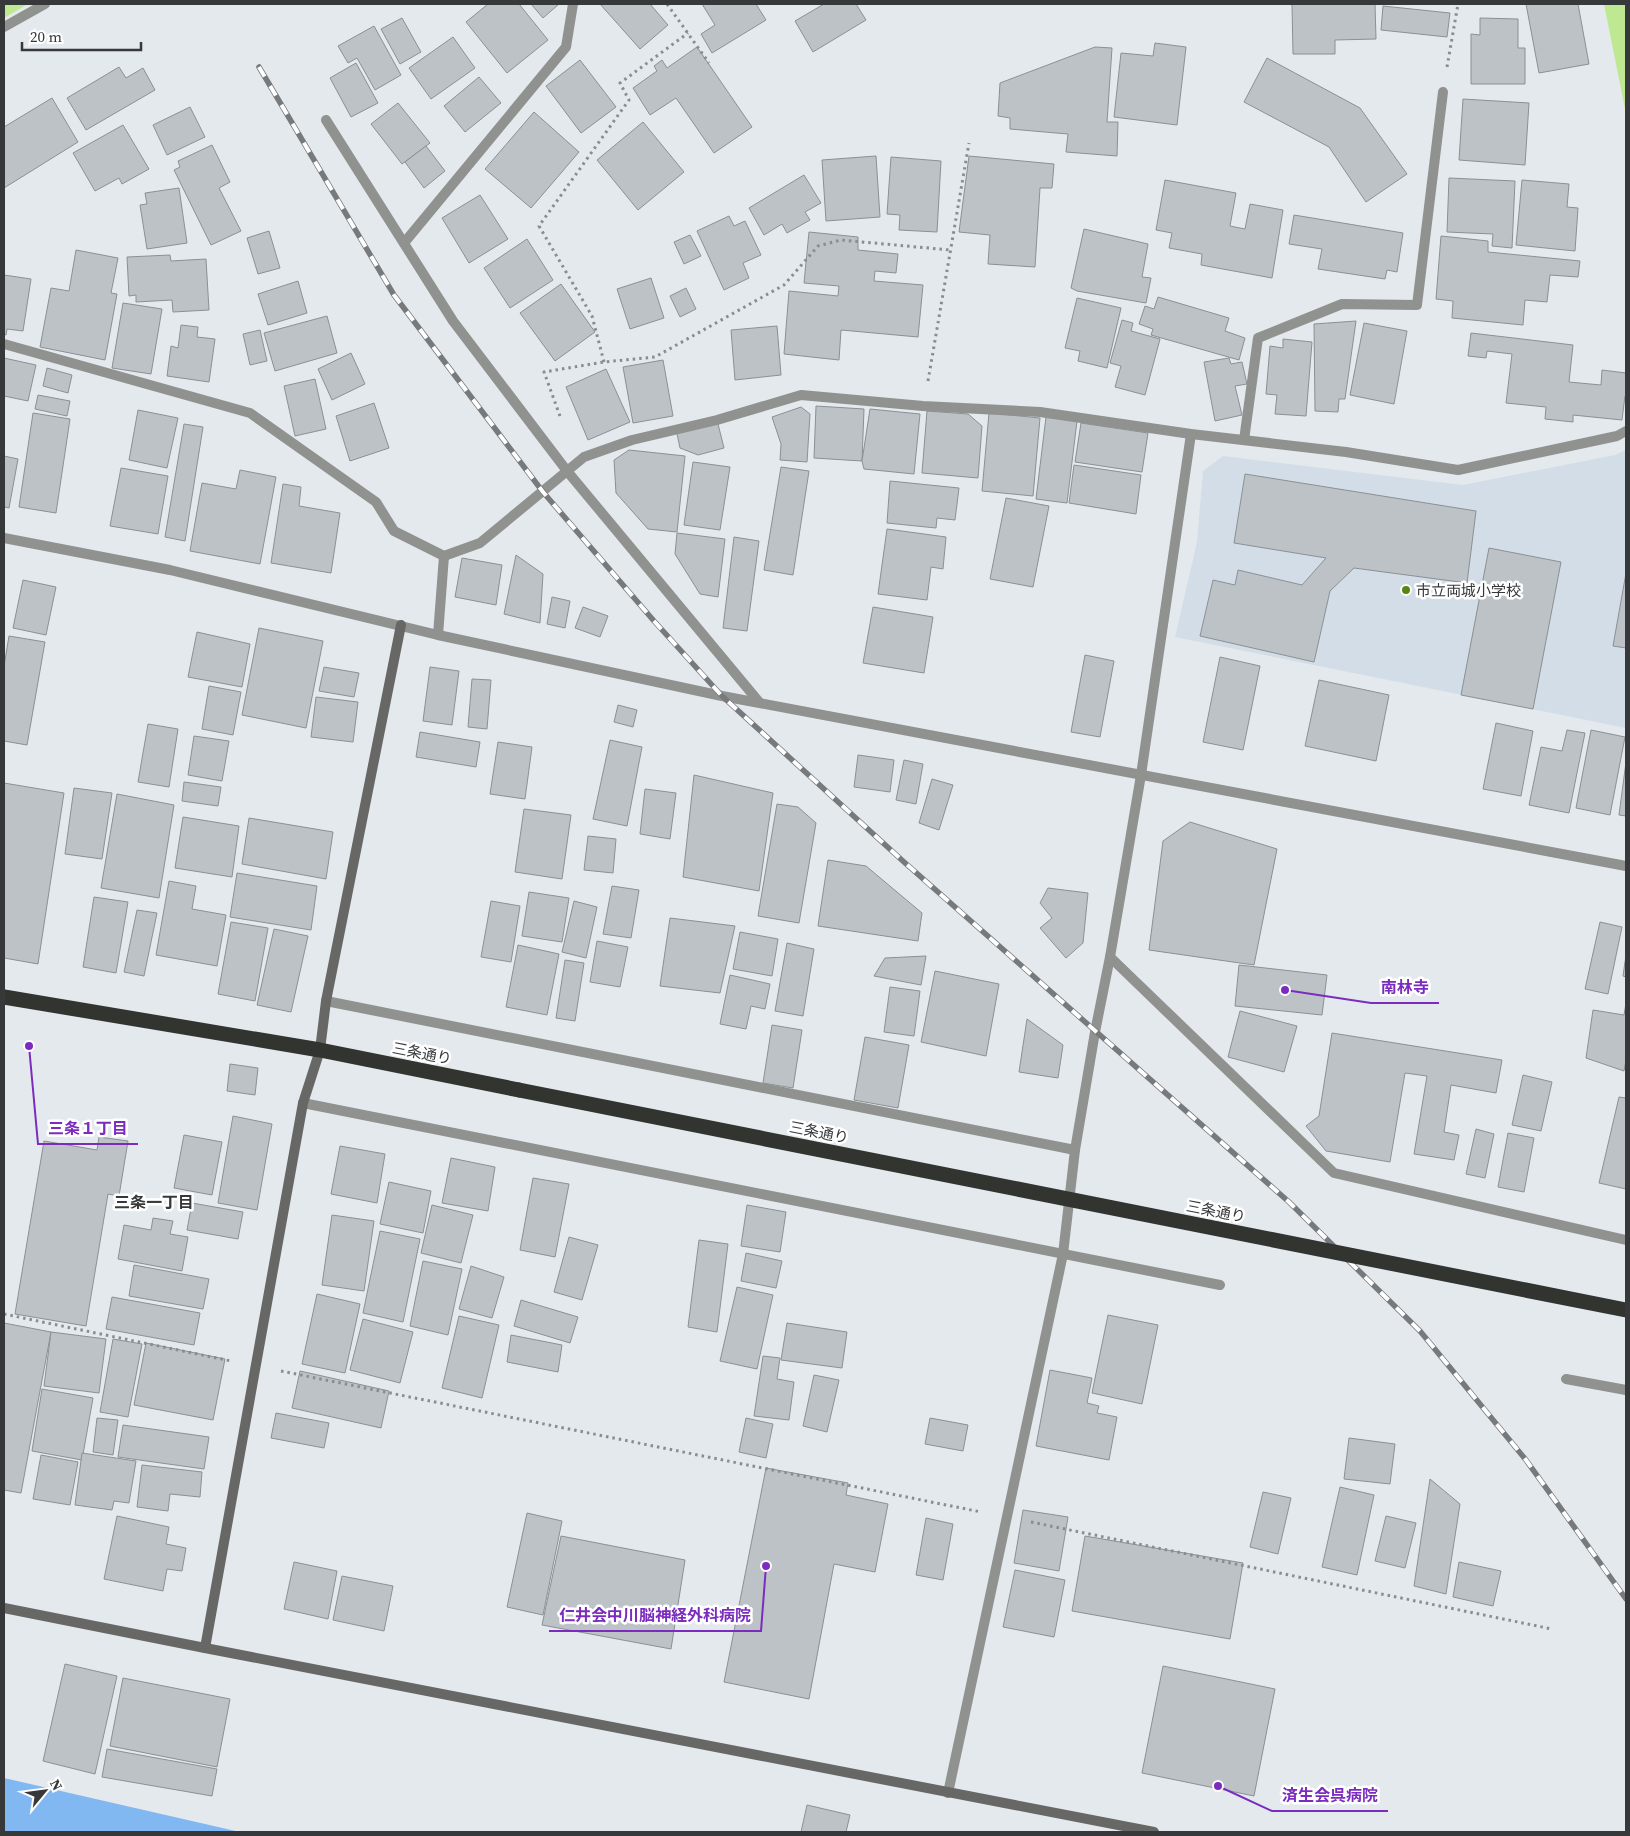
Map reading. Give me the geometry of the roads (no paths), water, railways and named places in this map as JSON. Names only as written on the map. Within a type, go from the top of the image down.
[{"type":"highway","name":"三条通り","points":[[4,997],[320,1050],[1626,1310]]},
{"type":"street","points":[[4,27],[45,4]]},
{"type":"street","points":[[404,243],[566,47],[573,4]]},
{"type":"street","points":[[1244,440],[1258,338],[1342,304],[1416,305],[1443,92]]},
{"type":"street","points":[[326,120],[453,321],[540,438],[759,702]]},
{"type":"street","points":[[4,344],[250,413],[376,502],[394,531],[444,556],[480,543],[584,457],[632,440],[718,420],[801,395],[923,406],[1040,412],[1191,434],[1346,452],[1458,470],[1617,436],[1626,431]]},
{"type":"street","points":[[948,1792],[1063,1254],[1075,1150],[1141,775],[1191,434]]},
{"type":"street","points":[[4,538],[170,570],[438,635],[759,702],[1626,866]]},
{"type":"street","points":[[438,635],[444,556]]},
{"type":"street","points":[[205,1648],[303,1103],[320,1050],[326,1001],[402,626]]},
{"type":"street","points":[[1110,957],[1334,1173],[1626,1240]]},
{"type":"street","points":[[326,1001],[1075,1150]]},
{"type":"street","points":[[303,1103],[1220,1285]]},
{"type":"street","points":[[1566,1379],[1626,1390]]},
{"type":"street","points":[[4,1608],[1154,1832]]},
{"type":"water","points":[[4,1778],[240,1832],[4,1832]]},
{"type":"railway","points":[[259,67],[394,295],[543,492],[654,621],[722,696],[904,862],[1289,1202],[1420,1331],[1526,1460],[1626,1599]]},
{"type":"place","name":"市立両城小学校","points":[[1406,590]]},
{"type":"place","name":"南林寺","points":[[1285,990]]},
{"type":"place","name":"三条１丁目","points":[[29,1046]]},
{"type":"place","name":"仁井会中川脳神経外科病院","points":[[766,1566]]},
{"type":"place","name":"済生会呉病院","points":[[1218,1786]]},
{"type":"district","name":"三条一丁目","points":[[154,1202]]}]
